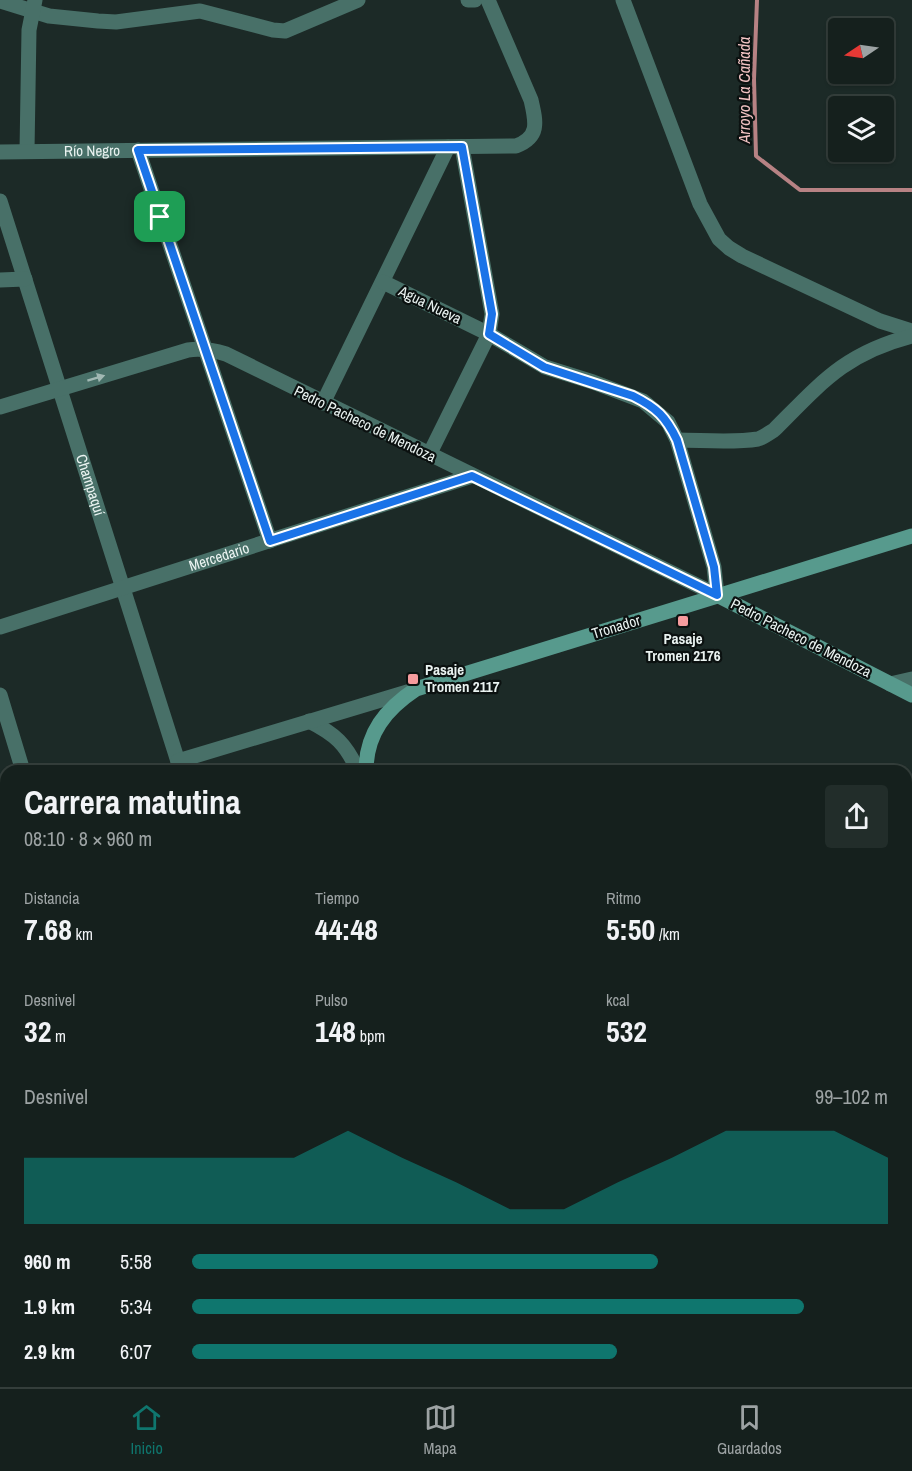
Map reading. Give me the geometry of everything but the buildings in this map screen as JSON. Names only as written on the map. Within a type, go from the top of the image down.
[{"type":"main road","name":"Tronador","points":[[367,765],[369,748],[376,728],[387,712],[416,689],[912,536]]},
{"type":"main road","name":"Pedro Pacheco de Mendoza","points":[[717,595],[912,694]]},
{"type":"street","points":[[0,1],[33,6],[49,16],[116,21],[191,6],[209,13],[285,31],[358,0]]},
{"type":"street","points":[[468,0],[475,0]]},
{"type":"street","name":"Río Negro","points":[[0,152],[516,146],[532,137],[535,130],[531,100],[488,0]]},
{"type":"street","points":[[623,0],[700,204],[719,239],[742,256],[880,321],[912,331]]},
{"type":"street","points":[[27,152],[29,30],[33,6]]},
{"type":"street","points":[[323,404],[383,282],[455,147]]},
{"type":"street","points":[[429,455],[489,334],[492,314],[455,147]]},
{"type":"street","points":[[138,150],[270,541]]},
{"type":"street","name":"Champaquí","points":[[0,201],[180,765]]},
{"type":"street","points":[[0,280],[25,279]]},
{"type":"street","name":"Agua Nueva","points":[[383,282],[489,334],[544,367],[613,388],[644,401],[668,422],[677,440],[714,567],[717,595]]},
{"type":"street","points":[[677,440],[759,439],[774,430],[835,370],[867,351],[912,336]]},
{"type":"street","points":[[0,407],[188,350],[204,349]]},
{"type":"street","name":"Pedro Pacheco de Mendoza","points":[[204,349],[226,354],[323,404],[717,595]]},
{"type":"street","name":"Mercedario","points":[[0,627],[472,476]]},
{"type":"street","points":[[890,684],[912,679]]},
{"type":"street","points":[[183,765],[309,721],[416,689]]},
{"type":"street","points":[[0,695],[21,765]]},
{"type":"street","points":[[309,721],[328,730],[339,740],[350,753],[355,765]]},
{"type":"waterway","name":"Arroyo La Cañada","points":[[757,0],[754,79],[756,156],[800,190],[912,190]]},
{"type":"place","name":"Pasaje Tromen 2176","points":[[683,621]]},
{"type":"place","name":"Pasaje Tromen 2117","points":[[413,679]]},
{"type":"route","points":[[462,147],[492,314],[489,334],[544,367],[633,396],[644,401],[662,415],[677,440],[717,578],[717,595],[472,476],[270,541],[160,217],[138,150],[462,147]]}]
